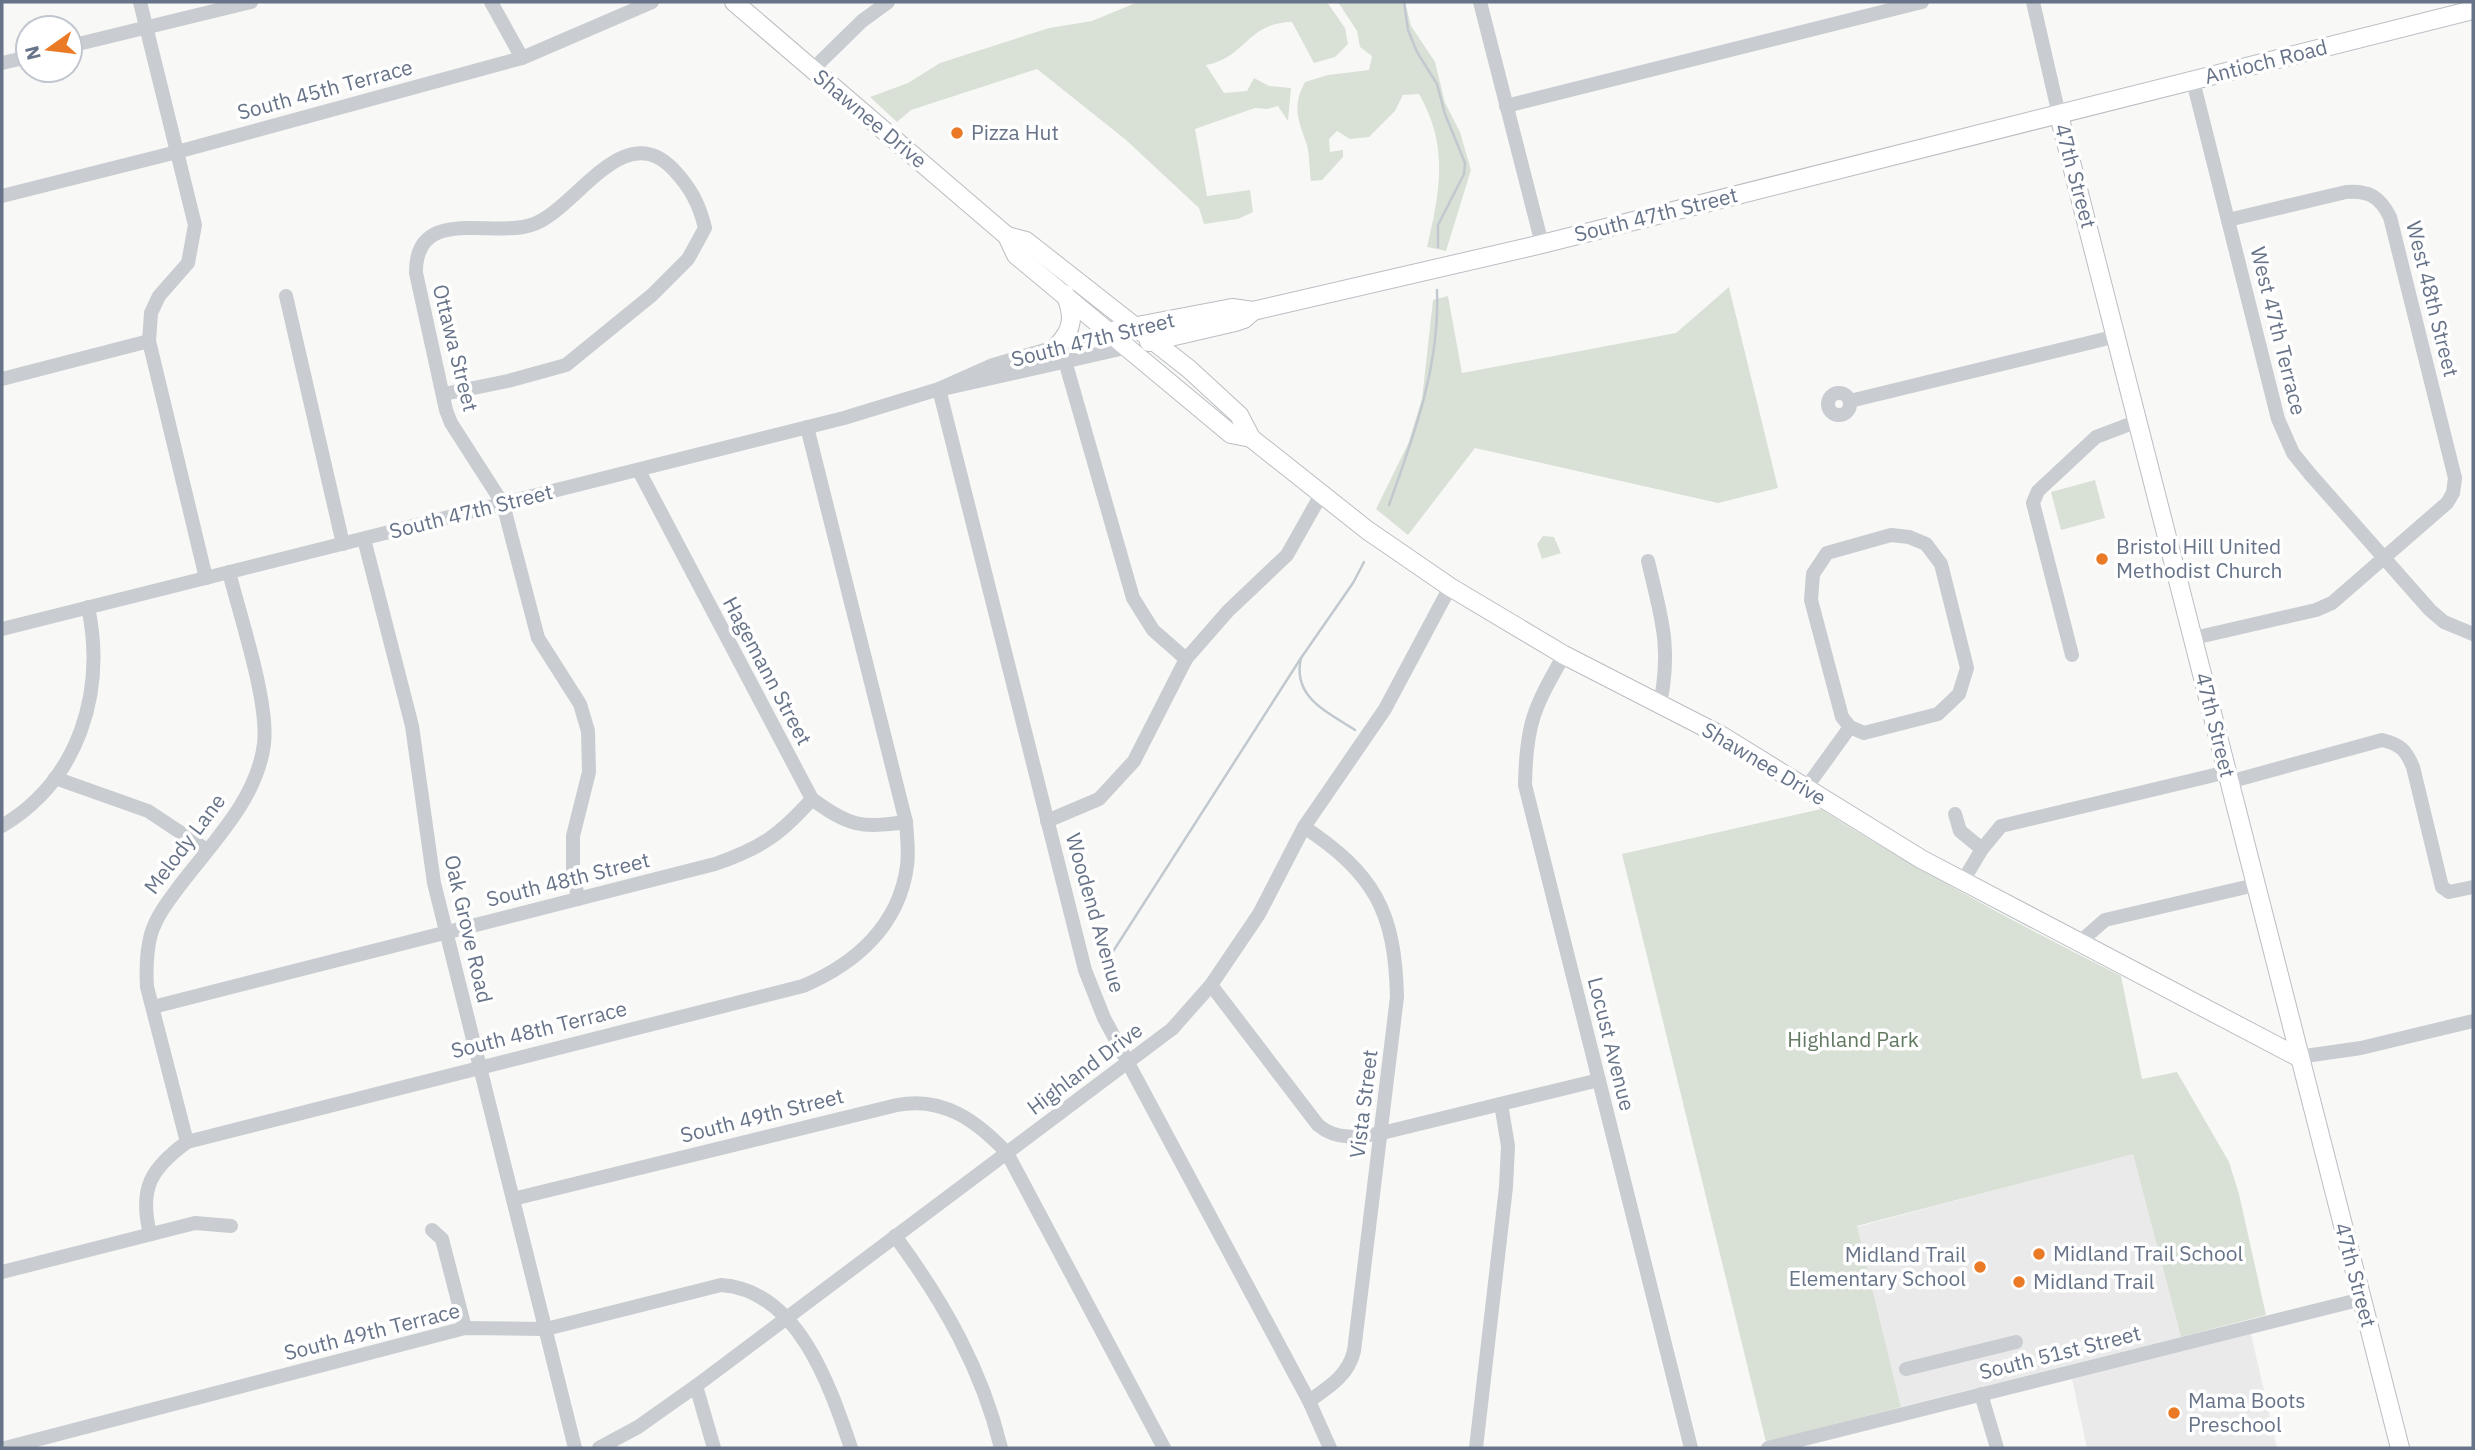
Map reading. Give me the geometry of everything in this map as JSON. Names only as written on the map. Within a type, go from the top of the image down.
[{"type":"main road","name":"Shawnee Drive","points":[[734,2],[1007,236],[1016,255],[1111,331],[1231,435],[1251,438]]},
{"type":"main road","name":"Antioch Road","points":[[2059,115],[2473,10]]},
{"type":"main road","name":"South 47th Street","points":[[1111,331],[1232,308],[1253,311],[1542,244],[2059,115]]},
{"type":"main road","name":"47th Street","points":[[2059,115],[2400,1448]]},
{"type":"main road","name":"Shawnee Drive","points":[[1007,236],[1026,241],[1155,341],[1239,415],[1251,438],[1367,530],[1450,587],[1563,654],[1721,736],[1921,859],[2298,1057]]},
{"type":"main road","points":[[1061,353],[1072,322],[1065,294]]},
{"type":"main road","name":"South 47th Street","points":[[1129,347],[1244,319],[1253,311]]},
{"type":"main road","points":[[1189,369],[1185,355],[1187,341],[1198,330]]},
{"type":"main road","points":[[2255,1033],[2282,1026],[2288,1015]]},
{"type":"street","points":[[140,2],[195,225],[193,250],[180,274],[155,302],[151,313],[149,341],[206,578]]},
{"type":"street","points":[[84,42],[251,2]]},
{"type":"street","points":[[491,2],[522,58]]},
{"type":"street","name":"South 45th Terrace","points":[[2,195],[177,152],[522,58],[652,2]]},
{"type":"street","points":[[812,70],[862,21],[888,2]]},
{"type":"street","points":[[1480,2],[1542,244]]},
{"type":"street","points":[[1506,106],[1922,2]]},
{"type":"street","name":"47th Street","points":[[2033,2],[2059,115]]},
{"type":"street","name":"West 47th Terrace","points":[[2193,81],[2284,435],[2310,474],[2385,559]]},
{"type":"street","name":"Ottawa Street","points":[[444,394],[508,381],[566,365],[652,295],[688,260],[705,228],[700,206],[693,192],[662,158],[632,155],[616,159],[548,216],[531,226],[450,228],[428,239],[415,257],[416,273],[449,417],[461,443],[503,504],[538,638],[580,704],[588,731],[589,772],[573,836],[573,867],[578,899]]},
{"type":"street","name":"West 48th Street","points":[[2194,638],[2316,610],[2332,603],[2447,503],[2455,478],[2390,218],[2377,197],[2363,191],[2346,192],[2228,220]]},
{"type":"street","points":[[286,296],[343,544]]},
{"type":"street","name":"South 47th Street","points":[[1061,353],[1111,331]]},
{"type":"street","points":[[1850,401],[2117,336]]},
{"type":"street","points":[[2,379],[149,341]]},
{"type":"street","name":"South 47th Street","points":[[2,629],[807,428],[939,389],[984,368],[1061,353],[1129,347]]},
{"type":"street","points":[[1061,353],[1133,598],[1153,630],[1186,659]]},
{"type":"street","name":"Woodend Avenue","points":[[939,389],[1085,970],[1104,1018],[1309,1401],[1331,1448]]},
{"type":"street","points":[[2072,655],[2033,503],[2038,491],[2096,437],[2138,421]]},
{"type":"street","name":"South 48th Terrace","points":[[150,1234],[145,1197],[151,1178],[165,1158],[187,1142],[803,986],[834,973],[857,956],[880,932],[896,902],[907,866],[906,822],[807,428]]},
{"type":"street","name":"Hagemann Street","points":[[639,471],[813,799],[838,818],[868,827],[906,822]]},
{"type":"street","points":[[1047,821],[1099,799],[1134,761],[1186,659],[1227,611],[1287,555],[1322,494]]},
{"type":"street","points":[[1891,535],[1916,540],[1926,544],[1941,564],[1967,668],[1966,679],[1952,703],[1938,715],[1864,733],[1850,727],[1842,717],[1811,600],[1813,574],[1827,553],[1891,535]]},
{"type":"street","name":"Oak Grove Road","points":[[364,539],[412,726],[426,841],[446,932],[575,1448]]},
{"type":"street","points":[[2385,559],[2444,622],[2473,634]]},
{"type":"street","points":[[1648,561],[1666,643],[1667,668],[1660,704]]},
{"type":"street","name":"Melody Lane","points":[[187,1142],[153,1007],[146,962],[151,934],[162,910],[241,806],[257,774],[264,743],[263,713],[229,572]]},
{"type":"street","name":"Highland Drive","points":[[599,1448],[638,1427],[696,1386],[1172,1029],[1211,985],[1259,914],[1304,827],[1385,709],[1450,587]]},
{"type":"street","points":[[2,827],[34,801],[55,778],[78,743],[89,710],[94,677],[95,640],[88,607]]},
{"type":"street","name":"Locust Avenue","points":[[1563,654],[1533,709],[1526,743],[1525,785],[1691,1448]]},
{"type":"street","points":[[1806,788],[1850,727]]},
{"type":"street","points":[[1963,881],[1982,849],[2001,826],[2228,777],[2382,740],[2396,743],[2407,751],[2442,887],[2449,891],[2473,887]]},
{"type":"street","points":[[55,778],[148,811],[207,850]]},
{"type":"street","name":"South 48th Street","points":[[153,1007],[715,864],[747,853],[782,832],[813,799]]},
{"type":"street","points":[[1955,814],[1960,831],[1982,849]]},
{"type":"street","name":"Vista Street","points":[[1304,827],[1338,849],[1367,880],[1387,918],[1396,957],[1397,997],[1351,1366],[1340,1379],[1309,1401]]},
{"type":"street","points":[[2081,942],[2105,920],[2255,885]]},
{"type":"street","points":[[1211,985],[1318,1125],[1336,1135],[1358,1138],[1382,1133],[1599,1080]]},
{"type":"street","points":[[2298,1057],[2361,1048],[2473,1021]]},
{"type":"street","name":"South 49th Street","points":[[513,1199],[911,1102],[936,1104],[961,1114],[986,1130],[1007,1153],[1164,1448]]},
{"type":"street","points":[[1476,1448],[1506,1187],[1508,1146],[1501,1104]]},
{"type":"street","points":[[2,1272],[208,1222],[231,1226]]},
{"type":"street","points":[[432,1230],[442,1239],[465,1328]]},
{"type":"street","points":[[895,1236],[932,1287],[958,1331],[983,1389],[1001,1448]]},
{"type":"street","name":"South 49th Terrace","points":[[5,1448],[465,1328],[546,1329],[721,1285],[741,1286],[786,1316]]},
{"type":"street","name":"South 51st Street","points":[[1768,1448],[1804,1444],[1981,1394],[2362,1299]]},
{"type":"street","points":[[786,1316],[814,1357],[837,1405],[851,1448]]},
{"type":"street","points":[[1906,1369],[2016,1342]]},
{"type":"street","points":[[696,1386],[702,1398],[714,1448]]},
{"type":"street","points":[[1981,1394],[1997,1448]]},
{"type":"shaded area","name":"Midland Trail","points":[[2133,1153],[2181,1337],[1901,1407],[1857,1227]]},
{"type":"shaded area","name":"Mama Boots Preschool","points":[[2251,1334],[2277,1448],[2087,1448],[2072,1379]]},
{"type":"green space","points":[[1138,2],[1327,2],[1345,28],[1348,44],[1335,57],[1314,63],[1292,22],[1265,28],[1230,55],[1206,65],[1224,93],[1247,91],[1254,78],[1269,86],[1291,88],[1288,121],[1278,106],[1255,108],[1195,129],[1207,196],[1250,190],[1253,212],[1238,219],[1204,224],[1199,208],[1126,140],[1037,69],[911,110],[897,122],[870,97],[908,83],[940,63],[1049,28],[1092,21]]},
{"type":"green space","points":[[1338,2],[1405,2],[1411,26],[1435,62],[1445,103],[1460,132],[1471,170],[1446,251],[1427,247],[1439,169],[1435,132],[1419,94],[1403,95],[1395,111],[1369,137],[1350,139],[1337,131],[1329,139],[1330,152],[1343,150],[1343,157],[1322,180],[1311,181],[1307,147],[1297,105],[1305,82],[1328,75],[1369,70],[1372,56],[1360,47],[1357,31]]},
{"type":"green space","points":[[1729,287],[1778,488],[1718,503],[1475,448],[1408,535],[1376,509],[1408,444],[1422,399],[1433,300],[1448,296],[1462,373],[1676,333]]},
{"type":"green space","points":[[2095,480],[2105,518],[2061,530],[2051,492]]},
{"type":"green space","points":[[1543,536],[1554,537],[1561,553],[1542,559],[1537,544]]},
{"type":"green space","name":"Highland Park","points":[[1821,809],[1969,896],[2121,976],[2142,1079],[2177,1072],[2229,1162],[2239,1194],[2266,1315],[2181,1337],[2133,1154],[1857,1226],[1901,1407],[1766,1442],[1622,854]]},
{"type":"waterway","points":[[1404,2],[1408,30],[1417,52],[1437,84],[1445,114],[1465,163],[1464,174],[1438,225],[1438,247]]},
{"type":"waterway","points":[[1389,505],[1416,426],[1430,373],[1437,318],[1437,290]]},
{"type":"waterway","points":[[1355,730],[1314,702],[1306,693],[1300,672],[1301,658],[1353,583],[1364,562]]},
{"type":"waterway","points":[[1105,964],[1301,658]]},
{"type":"place","name":"Pizza Hut","points":[[957,133]]},
{"type":"place","name":"Bristol Hill United Methodist Church","points":[[2102,559]]},
{"type":"place","name":"Midland Trail School","points":[[2039,1254]]},
{"type":"place","name":"Midland Trail Elementary School","points":[[1980,1267]]},
{"type":"place","name":"Midland Trail","points":[[2019,1282]]},
{"type":"place","name":"Mama Boots Preschool","points":[[2174,1413]]}]
